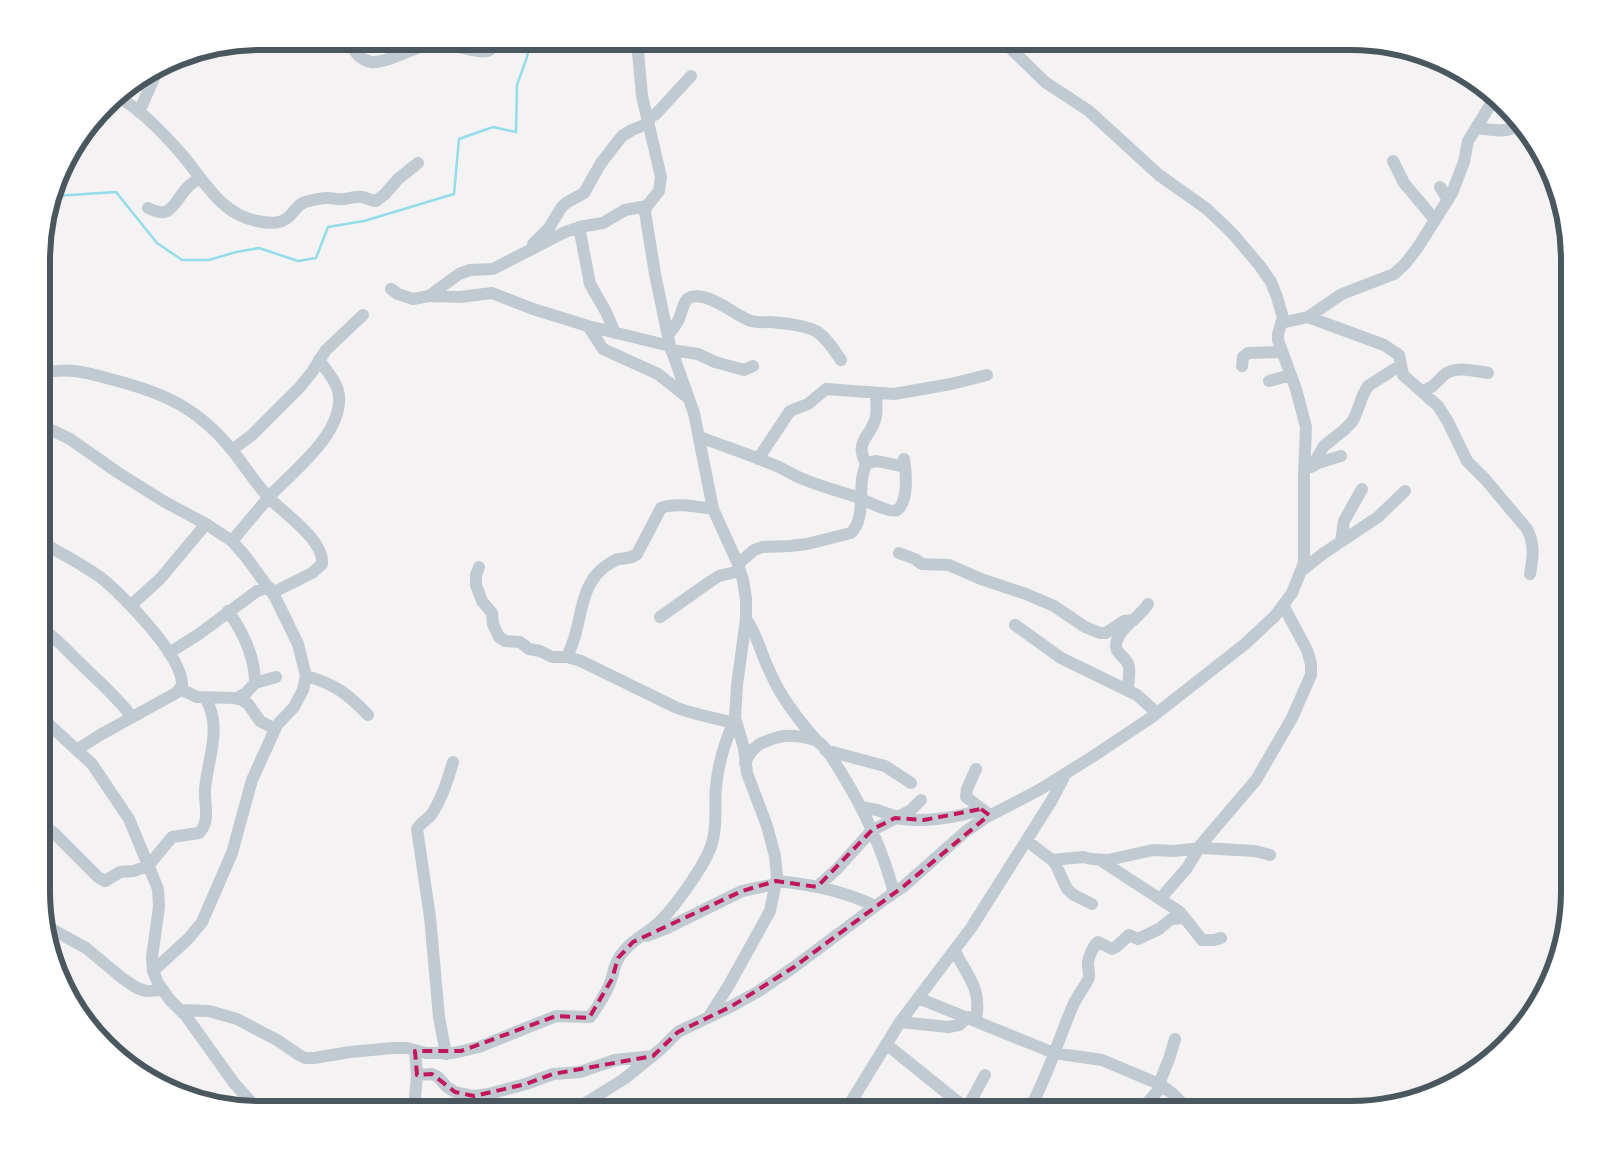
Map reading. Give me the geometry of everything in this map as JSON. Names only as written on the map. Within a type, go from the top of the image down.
[{"type":"street","points":[[355,50],[369,62],[380,61],[414,50]]},
{"type":"street","points":[[476,50],[485,52],[490,50]]},
{"type":"street","points":[[180,1010],[209,1011],[237,1019],[299,1055],[308,1058],[387,1048],[407,1048],[426,1053],[446,1054],[479,1047],[556,1016],[590,1017],[612,979],[618,958],[632,942],[656,925],[670,910],[705,860],[712,845],[714,834],[719,762],[734,720],[746,619],[746,599],[739,568],[713,509],[700,437],[670,344],[645,212],[647,206],[659,192],[661,182],[642,96],[638,50]]},
{"type":"street","points":[[861,807],[910,820],[924,820],[985,812],[1039,790],[1157,713],[1245,644],[1275,616],[1292,593],[1304,563],[1308,471],[1306,426],[1304,414],[1282,352],[1278,334],[1282,323],[1282,311],[1271,282],[1233,234],[1207,209],[1159,175],[1090,111],[1044,82],[1012,50]]},
{"type":"street","points":[[527,252],[549,228],[566,203],[584,193],[601,163],[622,136],[648,121],[691,76]]},
{"type":"street","points":[[139,112],[154,79]]},
{"type":"street","points":[[124,100],[139,112],[185,158],[199,178],[230,211],[255,221],[278,224],[289,218],[298,205],[308,201],[328,198],[341,200],[360,196],[376,201],[386,194],[398,179],[418,164]]},
{"type":"street","points":[[1282,323],[1308,318],[1320,311],[1330,300],[1394,274],[1418,248],[1448,200],[1464,162],[1468,140],[1491,104]]},
{"type":"street","points":[[1476,128],[1493,130],[1514,127]]},
{"type":"street","points":[[1393,161],[1404,183],[1435,220]]},
{"type":"street","points":[[148,208],[155,212],[163,212],[174,208],[187,188],[199,178]]},
{"type":"street","points":[[1440,187],[1448,200]]},
{"type":"street","points":[[429,296],[459,274],[470,270],[493,269],[563,232],[580,227],[603,224],[625,210],[647,206]]},
{"type":"street","points":[[580,227],[590,284],[606,312],[615,333]]},
{"type":"street","points":[[390,289],[413,299],[429,296],[460,297],[492,294],[588,326],[670,344],[715,362],[744,370],[753,366]]},
{"type":"street","points":[[670,344],[675,326],[687,299],[692,296],[709,299],[742,318],[754,322],[770,322],[813,330],[821,334],[841,360]]},
{"type":"street","points":[[232,450],[252,435],[300,387],[326,350],[363,314]]},
{"type":"street","points":[[1308,318],[1384,345],[1399,355],[1403,375],[1438,406],[1467,461],[1485,479],[1527,529],[1533,555],[1530,574]]},
{"type":"street","points":[[588,326],[603,349],[658,374],[689,399]]},
{"type":"street","points":[[1242,366],[1243,358],[1248,353],[1282,352]]},
{"type":"street","points":[[232,541],[269,497],[321,444],[336,415],[339,393],[319,360]]},
{"type":"street","points":[[1308,471],[1324,446],[1352,422],[1368,386],[1401,365]]},
{"type":"street","points":[[50,371],[72,369],[148,389],[186,408],[213,430],[232,450],[269,497],[314,542],[323,559],[320,566],[312,574],[270,590],[257,591],[199,634],[169,653]]},
{"type":"street","points":[[1422,392],[1435,386],[1450,371],[1463,370],[1488,373]]},
{"type":"street","points":[[758,459],[790,411],[808,404],[826,389],[894,394],[987,375]]},
{"type":"street","points":[[1269,381],[1291,375]]},
{"type":"street","points":[[660,617],[719,576],[739,568],[754,550],[762,547],[807,544],[851,533],[857,523],[866,463],[862,446],[864,439],[875,422],[877,401],[875,393]]},
{"type":"street","points":[[50,430],[70,440],[108,466],[232,541],[270,590],[298,644],[306,676],[303,690],[296,704],[281,719],[250,785],[232,853],[205,915],[193,934],[153,971]]},
{"type":"street","points":[[700,437],[780,468],[802,479],[875,504],[888,511],[898,510],[905,492],[907,480],[905,463],[877,461],[866,463]]},
{"type":"street","points":[[1308,471],[1318,463],[1342,456]]},
{"type":"street","points":[[1341,541],[1344,521],[1362,489]]},
{"type":"street","points":[[1301,571],[1341,541],[1378,517],[1405,491]]},
{"type":"street","points":[[567,657],[577,630],[581,609],[590,583],[610,563],[618,559],[631,558],[637,554],[661,508],[682,506],[713,509]]},
{"type":"street","points":[[131,604],[160,579],[206,524]]},
{"type":"street","points":[[50,550],[97,575],[131,604],[169,653],[182,677],[180,689],[172,696],[78,749]]},
{"type":"street","points":[[899,553],[922,564],[949,565],[987,582],[1026,594],[1054,606],[1093,630],[1106,633],[1124,621],[1134,620]]},
{"type":"street","points":[[479,568],[476,576],[476,586],[482,602],[492,613],[493,624],[499,637],[505,641],[520,642],[529,650],[540,651],[552,657],[567,657],[581,662],[675,708],[716,718],[734,720]]},
{"type":"street","points":[[1128,690],[1129,668],[1126,661],[1119,655],[1116,646],[1122,631],[1141,615],[1148,604]]},
{"type":"street","points":[[1160,899],[1186,868],[1198,848],[1256,780],[1292,718],[1311,675],[1311,664],[1307,650],[1283,605]]},
{"type":"street","points":[[228,611],[243,633],[248,646],[255,674],[255,683]]},
{"type":"street","points":[[746,619],[758,639],[764,659],[782,694],[834,762],[861,807],[873,830],[894,893]]},
{"type":"street","points":[[1015,625],[1062,658],[1137,695],[1157,713]]},
{"type":"street","points":[[50,634],[119,700],[132,717]]},
{"type":"street","points":[[306,676],[340,689],[368,715]]},
{"type":"street","points":[[180,689],[192,695],[205,698],[237,698],[246,694],[255,683],[276,677]]},
{"type":"street","points":[[50,830],[102,880],[107,880],[120,872],[134,871],[149,865],[172,837],[200,833],[204,827],[206,812],[205,789],[214,739],[213,714],[205,698]]},
{"type":"street","points":[[237,698],[246,702],[260,721],[275,730]]},
{"type":"street","points":[[710,1015],[770,911],[776,882],[774,856],[768,826],[750,783],[745,763],[744,748],[734,720]]},
{"type":"street","points":[[50,725],[78,749],[97,771],[129,819],[149,865],[158,889],[159,898],[152,957],[153,971],[161,990],[180,1010],[234,1083],[250,1101]]},
{"type":"street","points":[[745,763],[750,753],[759,744],[785,735],[796,736],[884,766],[911,783]]},
{"type":"street","points":[[446,1054],[439,1017],[430,917],[417,832],[418,826],[432,814],[441,797],[453,762]]},
{"type":"street","points":[[976,769],[966,796],[985,812]]},
{"type":"street","points":[[851,1101],[900,1022],[955,951],[1027,842],[1066,773]]},
{"type":"street","points":[[817,887],[873,830],[911,810],[920,800]]},
{"type":"street","points":[[588,1101],[653,1056],[678,1032],[759,991],[794,967],[904,886],[985,812]]},
{"type":"street","points":[[1027,842],[1052,860],[1067,889],[1082,900],[1092,904]]},
{"type":"street","points":[[1052,860],[1082,857],[1100,860],[1117,859],[1153,850],[1174,851],[1198,848],[1255,852],[1270,855]]},
{"type":"street","points":[[1100,860],[1180,912],[1202,940],[1221,938]]},
{"type":"street","points":[[632,942],[665,929],[742,891],[776,882],[817,887],[851,895],[875,906]]},
{"type":"street","points":[[1034,1101],[1071,1009],[1090,975],[1087,964],[1095,944],[1098,942],[1112,949],[1129,935],[1138,939],[1159,929],[1171,919],[1185,918]]},
{"type":"street","points":[[54,930],[86,948],[137,988],[161,990]]},
{"type":"street","points":[[900,1022],[948,1027],[959,1025],[972,1019],[978,1000],[976,988],[955,951]]},
{"type":"street","points":[[918,998],[1054,1053],[1102,1060],[1160,1085],[1182,1101]]},
{"type":"street","points":[[1148,1101],[1160,1085],[1175,1039]]},
{"type":"street","points":[[886,1044],[956,1101]]},
{"type":"street","points":[[415,1051],[417,1075],[415,1101]]},
{"type":"street","points":[[417,1075],[432,1074],[455,1092],[468,1096],[526,1084],[553,1074],[580,1072],[615,1060],[653,1056]]},
{"type":"street","points":[[972,1101],[985,1075]]},
{"type":"highlighted area","points":[[981,809],[989,815],[904,886],[794,967],[732,1006],[678,1032],[653,1056],[553,1074],[526,1084],[474,1096],[455,1092],[432,1074],[417,1075],[415,1051],[461,1051],[556,1016],[589,1018],[612,979],[618,958],[633,942],[742,891],[776,881],[817,887],[873,829],[895,818],[924,820]]},
{"type":"waterway","points":[[60,196],[116,192],[157,243],[182,260],[209,260],[259,248],[298,261],[316,258],[328,227],[364,221],[454,194],[459,139],[493,127],[516,132],[517,85],[528,50]]}]
